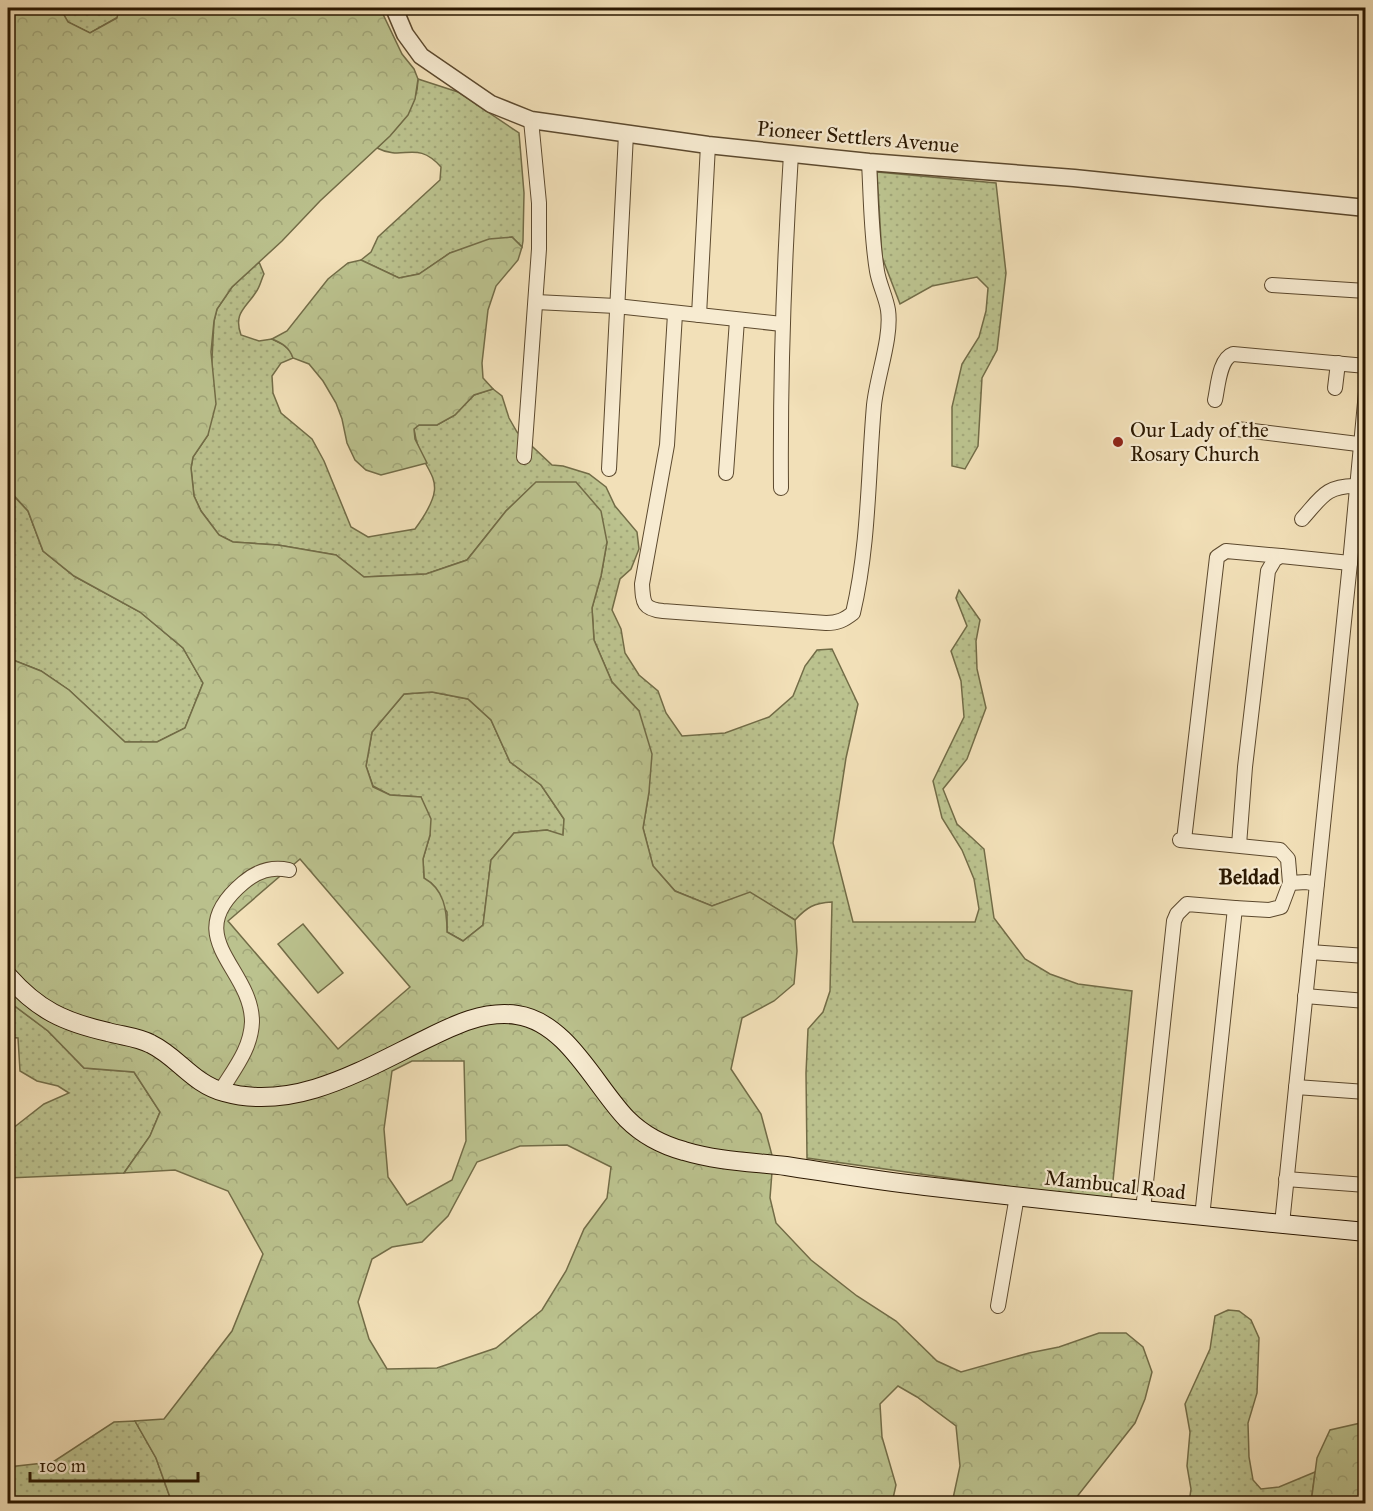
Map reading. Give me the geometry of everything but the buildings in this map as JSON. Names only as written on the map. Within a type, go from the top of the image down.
[{"type":"main road","name":"Mambucal Road","points":[[8,976],[29,998],[59,1018],[73,1024],[152,1044],[194,1078],[220,1092],[244,1097],[308,1092],[347,1077],[466,1022],[488,1016],[513,1014],[532,1018],[564,1040],[628,1120],[644,1134],[662,1144],[709,1157],[785,1166],[861,1179],[1202,1217],[1365,1232]]},
{"type":"street","name":"Pioneer Settlers Avenue","points":[[394,8],[405,34],[421,56],[492,104],[531,120],[708,145],[791,154],[1074,178],[1365,208]]},
{"type":"street","points":[[524,457],[539,249],[539,203],[531,120]]},
{"type":"street","points":[[609,469],[626,134]]},
{"type":"street","points":[[699,315],[708,145]]},
{"type":"street","points":[[781,488],[782,324],[791,154]]},
{"type":"street","points":[[675,314],[667,445],[642,584],[644,601],[652,610],[663,611],[826,623],[837,623],[845,619],[853,613],[865,545],[874,406],[888,329],[888,310],[877,272],[874,249],[869,162]]},
{"type":"street","points":[[1272,285],[1365,291]]},
{"type":"street","points":[[536,302],[616,306],[782,324]]},
{"type":"street","points":[[726,473],[737,320]]},
{"type":"street","points":[[1215,400],[1223,363],[1228,356],[1233,354],[1365,366]]},
{"type":"street","points":[[1335,388],[1338,363]]},
{"type":"street","points":[[1282,1224],[1356,486],[1363,445],[1365,392]]},
{"type":"street","points":[[1237,429],[1363,445]]},
{"type":"street","points":[[1302,519],[1327,492],[1345,486],[1356,486]]},
{"type":"street","points":[[1143,1210],[1174,921],[1177,914],[1187,904],[1212,904],[1269,910],[1281,907],[1290,883],[1288,859],[1280,850],[1182,840],[1217,557],[1226,551],[1350,563]]},
{"type":"street","points":[[1239,845],[1245,768],[1268,570],[1275,559],[1281,556]]},
{"type":"street","points":[[220,1092],[243,1058],[250,1040],[252,1020],[247,1000],[217,941],[216,923],[222,906],[231,894],[254,875],[279,867],[289,870]]},
{"type":"street","points":[[1290,883],[1317,884]]},
{"type":"street","points":[[1202,1217],[1235,908]]},
{"type":"street","points":[[1310,952],[1365,956]]},
{"type":"street","points":[[1305,996],[1365,1001]]},
{"type":"street","points":[[1296,1087],[1365,1092]]},
{"type":"street","points":[[1286,1179],[1365,1185]]},
{"type":"street","points":[[998,1306],[1017,1196]]},
{"type":"green space","points":[[8,8],[60,8],[68,22],[90,33],[117,18],[119,8],[380,8],[402,54],[414,69],[418,79],[415,99],[408,115],[390,136],[232,287],[217,309],[211,352],[216,404],[208,435],[193,457],[191,468],[194,496],[201,511],[219,535],[233,542],[278,545],[336,555],[364,577],[426,574],[467,560],[506,511],[536,482],[576,482],[601,511],[607,542],[592,608],[594,640],[612,682],[639,711],[652,754],[643,828],[653,866],[675,891],[712,906],[750,892],[795,920],[797,951],[794,984],[774,1001],[742,1018],[731,1069],[761,1114],[773,1159],[770,1198],[776,1223],[811,1260],[857,1296],[896,1321],[937,1361],[961,1372],[1059,1347],[1099,1333],[1126,1333],[1143,1347],[1152,1372],[1145,1399],[1135,1423],[1072,1503],[952,1503],[960,1466],[956,1426],[898,1386],[880,1404],[882,1437],[896,1485],[892,1503],[172,1503],[156,1458],[135,1421],[164,1419],[232,1331],[263,1254],[228,1191],[175,1170],[124,1173],[150,1136],[160,1112],[134,1072],[84,1068],[48,1031],[8,1001],[8,658],[41,671],[69,690],[125,742],[157,742],[185,728],[203,683],[183,648],[140,612],[74,576],[43,551],[28,511],[8,489]],"holes":[[[432,692],[468,699],[491,720],[510,762],[541,785],[564,819],[563,835],[547,830],[514,833],[491,860],[483,925],[463,941],[447,932],[443,901],[436,888],[424,878],[423,859],[430,835],[431,819],[421,797],[390,795],[373,787],[366,766],[372,732],[404,694]],[[300,859],[410,987],[338,1049],[228,921]],[[412,1061],[464,1061],[466,1141],[452,1180],[407,1205],[388,1177],[384,1129],[392,1071]],[[567,1145],[611,1167],[607,1198],[584,1229],[566,1271],[542,1310],[496,1348],[437,1368],[387,1369],[369,1339],[358,1302],[372,1259],[392,1247],[422,1242],[448,1216],[477,1162],[520,1146]]]},
{"type":"green space","points":[[60,8],[119,8],[118,17],[90,33],[68,22]]},
{"type":"green space","points":[[418,79],[458,92],[519,133],[524,193],[523,241],[522,247],[512,237],[450,253],[419,274],[399,278],[361,260],[371,252],[378,237],[440,180],[441,167],[424,154],[386,152],[377,148],[399,125],[410,109],[417,90]]},
{"type":"green space","points":[[877,172],[996,183],[1006,273],[997,350],[982,378],[978,446],[965,469],[952,466],[952,407],[962,364],[979,337],[986,311],[988,288],[977,277],[932,286],[900,304],[882,257]]},
{"type":"green space","points":[[512,237],[522,247],[518,260],[496,286],[488,310],[482,363],[483,378],[493,389],[474,395],[455,415],[437,425],[419,425],[414,429],[415,439],[427,463],[381,475],[366,470],[355,460],[347,443],[336,403],[323,381],[309,364],[293,358],[285,346],[272,339],[287,331],[328,279],[348,263],[361,260],[399,278],[419,274],[450,253],[489,239]]},
{"type":"green space","points":[[259,262],[264,274],[257,290],[240,316],[241,335],[259,341],[272,339],[291,351],[293,358],[281,363],[272,376],[273,393],[281,413],[312,439],[324,461],[351,527],[368,537],[415,529],[427,511],[435,486],[418,446],[414,429],[419,425],[437,425],[455,415],[474,395],[493,389],[502,396],[509,418],[517,432],[552,465],[589,474],[606,487],[615,506],[637,532],[639,549],[631,569],[620,579],[612,610],[621,629],[625,653],[639,675],[658,691],[666,713],[682,736],[725,733],[769,717],[793,696],[805,666],[817,650],[832,649],[858,704],[846,758],[833,843],[853,922],[975,922],[979,909],[974,879],[962,850],[942,818],[933,781],[964,717],[961,681],[951,651],[967,626],[956,598],[959,590],[980,620],[976,641],[977,669],[986,708],[967,759],[943,789],[957,824],[984,849],[994,918],[1025,959],[1050,974],[1078,984],[1132,991],[1111,1201],[807,1158],[808,1029],[823,1012],[830,991],[832,902],[811,906],[795,920],[750,893],[712,906],[675,891],[653,866],[643,828],[649,792],[639,711],[612,682],[594,640],[592,608],[607,542],[536,483],[506,511],[467,560],[426,574],[364,577],[336,555],[278,545],[233,542],[219,535],[201,511],[194,496],[191,468],[193,457],[208,435],[214,321],[217,309],[232,287]]},
{"type":"green space","points":[[8,490],[28,511],[43,551],[74,576],[140,612],[183,648],[203,683],[185,728],[157,742],[125,742],[69,690],[41,671],[8,658]]},
{"type":"green space","points":[[432,692],[468,699],[491,720],[510,762],[541,785],[564,819],[563,836],[547,830],[514,833],[491,860],[483,925],[463,941],[447,932],[447,912],[424,878],[423,859],[430,835],[421,797],[390,795],[373,786],[366,766],[372,732],[404,694]]},
{"type":"green space","points":[[303,924],[343,973],[318,993],[278,944]]},
{"type":"green space","points":[[8,1001],[48,1031],[84,1068],[134,1072],[160,1112],[150,1136],[124,1173],[8,1178],[8,1132],[44,1104],[69,1093],[58,1086],[37,1081],[20,1071],[18,1038],[8,1037]]},
{"type":"green space","points":[[1228,1310],[1239,1311],[1251,1320],[1259,1338],[1257,1393],[1248,1423],[1249,1457],[1253,1480],[1261,1489],[1279,1487],[1315,1472],[1311,1503],[1189,1503],[1191,1489],[1187,1466],[1190,1432],[1185,1404],[1210,1349],[1215,1316]]},
{"type":"green space","points":[[135,1421],[156,1458],[172,1503],[8,1503],[8,1467],[53,1462],[114,1422]]},
{"type":"green space","points":[[1365,1422],[1365,1503],[1311,1503],[1317,1458],[1330,1430]]},
{"type":"place","name":"Our Lady of the Rosary Church","points":[[1118,442]]},
{"type":"district","name":"Beldad","points":[[1249,876]]}]
